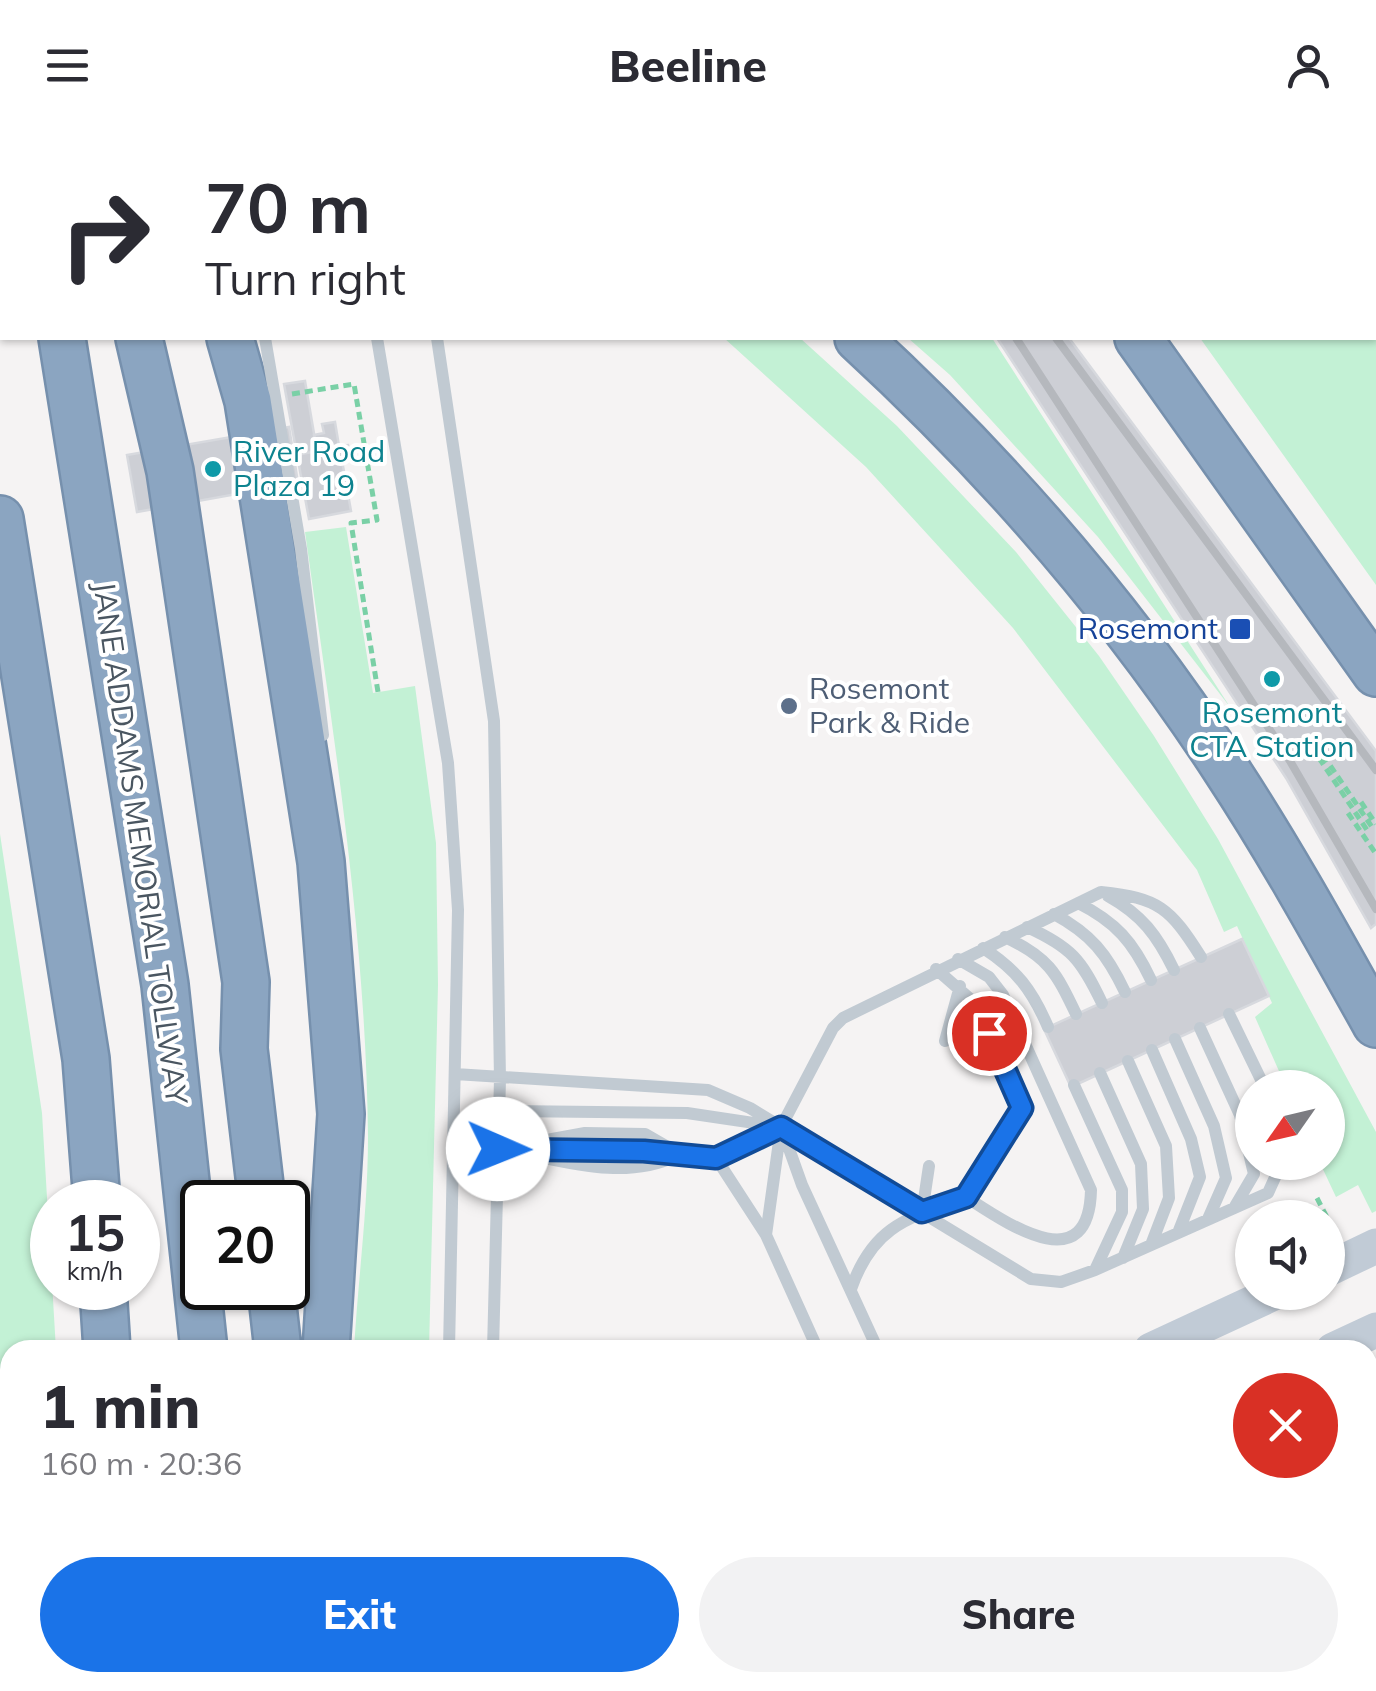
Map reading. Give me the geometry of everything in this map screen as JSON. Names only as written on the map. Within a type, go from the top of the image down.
[{"type":"highway","name":"JANE ADDAMS MEMORIAL TOLLWAY","points":[[62,340],[165,985],[203,1340]]},
{"type":"highway","points":[[231,340],[248,402],[321,862],[341,1114],[327,1340]]},
{"type":"highway","points":[[860,340],[1016,498],[1128,632],[1226,768],[1376,1024]]},
{"type":"highway","points":[[1139,340],[1376,673]]},
{"type":"highway","points":[[140,341],[170,472],[246,982],[244,1048],[259,1180]]},
{"type":"highway","points":[[0,519],[86,1059],[95,1180]]},
{"type":"highway","points":[[104,1310],[106,1340]]},
{"type":"highway","points":[[273,1310],[277,1340]]},
{"type":"main road","points":[[1345,1261],[1376,1246]]},
{"type":"main road","points":[[1173,1340],[1238,1310]]},
{"type":"lane","points":[[265,340],[300,549],[325,750]]},
{"type":"lane","points":[[377,340],[448,763],[458,910],[449,1340]]},
{"type":"lane","points":[[438,340],[494,721],[500,1079],[493,1340]]},
{"type":"lane","points":[[321,862],[326,788]]},
{"type":"lane","points":[[1101,892],[1133,910],[1156,933],[1174,970]]},
{"type":"lane","points":[[766,1235],[781,1127],[832,1028],[858,1008],[1101,892],[1147,897],[1180,924],[1201,958]]},
{"type":"lane","points":[[1078,903],[1110,919],[1134,943],[1151,980]]},
{"type":"lane","points":[[1054,914],[1084,931],[1107,954],[1126,992]]},
{"type":"lane","points":[[1027,926],[1061,943],[1084,964],[1102,1003]]},
{"type":"lane","points":[[1004,937],[1039,954],[1059,978],[1076,1014]]},
{"type":"lane","points":[[983,948],[1014,968],[1033,993],[1048,1027]]},
{"type":"lane","points":[[958,959],[989,976],[1003,995],[1091,1190],[1091,1208],[1083,1224],[1067,1237],[1047,1241],[1028,1236],[966,1197]]},
{"type":"lane","points":[[851,1289],[860,1262],[878,1237],[922,1212],[966,1197],[1022,1108],[976,1004],[960,986],[936,969]]},
{"type":"lane","points":[[945,1040],[960,986]]},
{"type":"lane","points":[[1230,1014],[1256,1070]]},
{"type":"lane","points":[[1200,1028],[1240,1115],[1254,1174],[1234,1208]]},
{"type":"lane","points":[[1175,1039],[1214,1126],[1226,1178],[1208,1219]]},
{"type":"lane","points":[[1152,1050],[1191,1138],[1200,1177],[1178,1233]]},
{"type":"lane","points":[[1128,1061],[1166,1146],[1169,1198],[1151,1245]]},
{"type":"lane","points":[[1100,1073],[1141,1164],[1143,1209],[1123,1258]]},
{"type":"lane","points":[[455,1074],[708,1090],[781,1127],[1031,1279],[1061,1282],[1095,1270],[1268,1192],[1274,1180]]},
{"type":"lane","points":[[1074,1085],[1122,1190],[1122,1212],[1095,1270]]},
{"type":"lane","points":[[499,1111],[686,1113],[781,1127]]},
{"type":"lane","points":[[498,1149],[585,1132],[630,1133],[653,1134],[679,1154],[716,1158],[781,1127]]},
{"type":"lane","points":[[781,1127],[874,1340]]},
{"type":"lane","points":[[498,1149],[582,1166],[650,1168],[679,1154]]},
{"type":"lane","points":[[716,1158],[766,1235],[813,1340]]},
{"type":"lane","points":[[922,1212],[930,1166]]},
{"type":"path","points":[[275,397],[354,384],[377,520],[351,523],[378,692]]},
{"type":"path","points":[[1321,756],[1372,827]]},
{"type":"path","points":[[1360,802],[1372,827]]},
{"type":"path","points":[[1348,812],[1376,854]]},
{"type":"green space","points":[[726,340],[802,340],[897,426],[1016,552],[1099,656],[1154,736],[1218,839],[1343,1070],[1278,1070],[1255,1017],[1272,1003],[1237,926],[1224,932],[1197,870],[1013,628],[866,467]]},
{"type":"green space","points":[[910,340],[993,340],[1230,707],[1098,537],[950,375]]},
{"type":"green space","points":[[1201,340],[1376,340],[1376,585]]},
{"type":"green space","points":[[346,527],[373,693],[415,686],[436,843],[438,985],[429,1340],[355,1340],[368,1164],[366,1061],[355,909],[305,532]]},
{"type":"green space","points":[[0,834],[42,1113],[46,1180],[30,1180],[30,1310],[54,1310],[55,1340],[0,1340]]},
{"type":"green space","points":[[1345,1075],[1376,1132],[1376,1211],[1372,1213],[1358,1185],[1336,1197],[1328,1180],[1345,1180]]},
{"type":"building","name":"Rosemont CTA Station","points":[[998,340],[1070,340],[1376,751],[1376,924],[1371,928],[1286,778]]},
{"type":"building","points":[[305,381],[317,451],[297,455],[284,384]]},
{"type":"building","name":"River Road Plaza 19","points":[[335,422],[339,446],[348,445],[350,453],[341,455],[351,511],[309,519],[297,455],[317,451],[314,435],[324,433],[322,424]]},
{"type":"building","name":"River Road Plaza 19","points":[[289,427],[298,483],[137,512],[127,455]]},
{"type":"building","points":[[1242,939],[1269,996],[1071,1087],[1044,1029]]},
{"type":"railway","points":[[1017,340],[1290,761],[1376,909]]},
{"type":"railway","points":[[1057,340],[1376,770]]},
{"type":"place","name":"River Road Plaza 19","points":[[213,469]]},
{"type":"place","name":"Rosemont","points":[[1240,629]]},
{"type":"place","name":"Rosemont CTA Station","points":[[1272,679]]},
{"type":"place","name":"Rosemont Park & Ride","points":[[789,706]]},
{"type":"route","points":[[498,1149],[644,1151],[716,1158],[781,1127],[922,1212],[966,1197],[1022,1108],[989,1033]]}]
